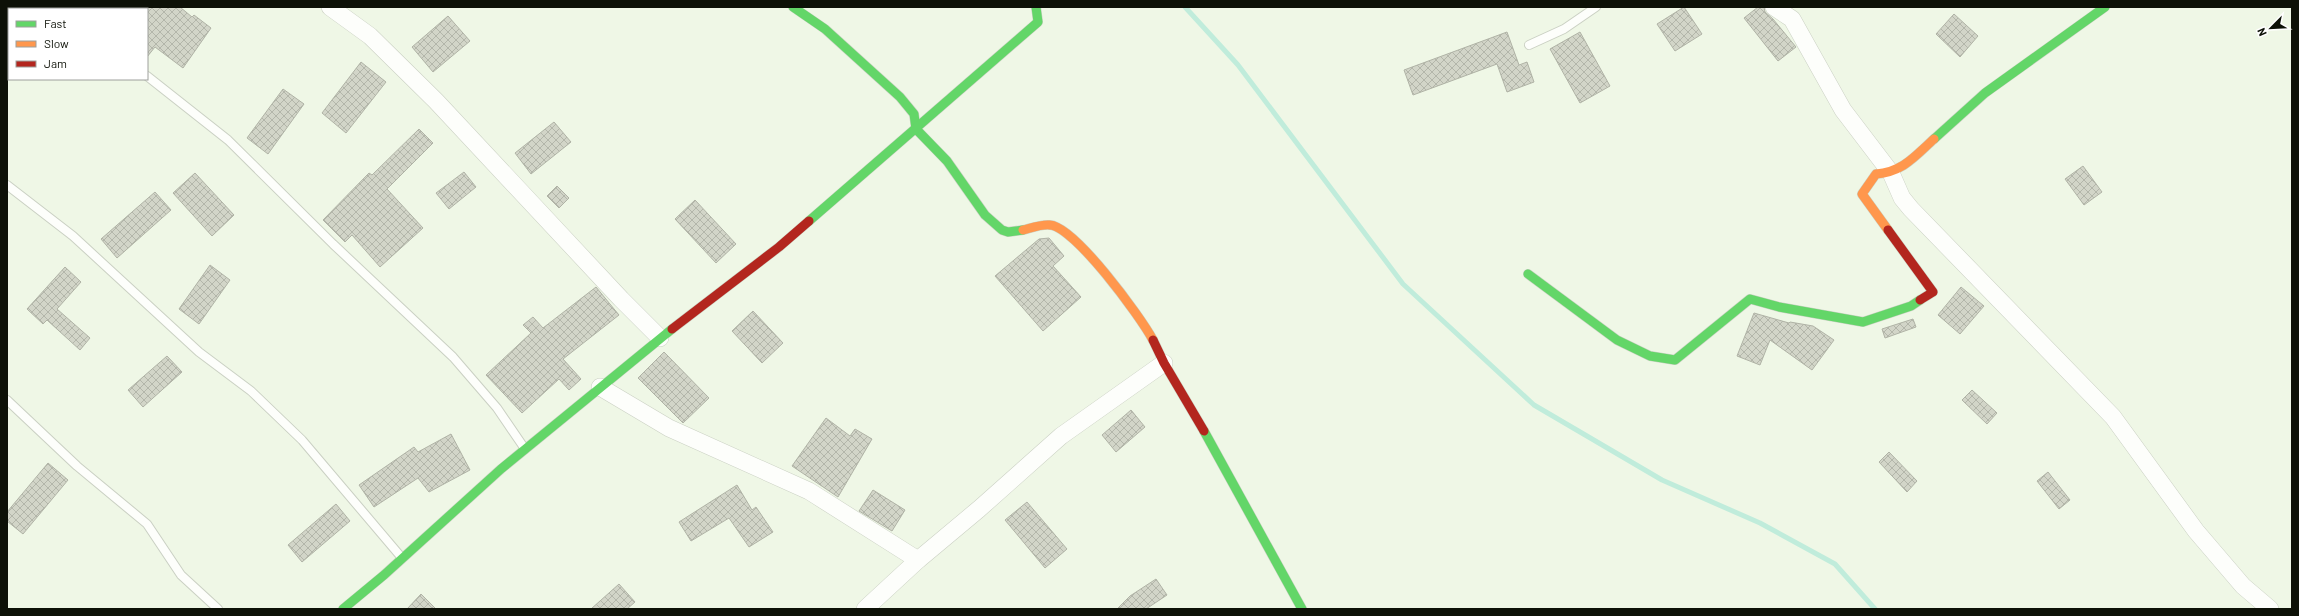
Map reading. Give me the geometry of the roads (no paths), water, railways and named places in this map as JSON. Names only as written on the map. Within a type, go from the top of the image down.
[{"type":"street","points":[[330,7],[370,36],[436,101],[621,299],[660,338]]},
{"type":"street","points":[[793,7],[825,29],[872,70],[914,114],[916,129],[947,161],[985,216],[1002,230],[1014,231],[1050,224],[1059,228],[1076,242],[1100,267],[1136,312],[1152,338],[1164,363],[1216,451],[1302,609]]},
{"type":"street","points":[[343,609],[403,559],[525,449],[660,338],[779,247],[916,129],[1038,22],[1036,7]]},
{"type":"street","points":[[1774,7],[1792,19],[1843,110],[1891,173],[1902,198],[1917,216],[2113,417],[2196,531],[2243,586],[2270,609]]},
{"type":"street","points":[[1528,274],[1617,340],[1650,356],[1675,360],[1750,299],[1779,307],[1863,322],[1911,306],[1933,292],[1862,194],[1876,174],[1891,173],[1910,161],[1985,93],[2105,7]]},
{"type":"street","points":[[865,609],[918,560],[979,510],[1061,436],[1164,363]]},
{"type":"street","points":[[600,388],[669,428],[809,491],[918,560]]},
{"type":"lane","points":[[1529,45],[1564,28],[1596,7]]},
{"type":"lane","points":[[148,77],[228,140],[333,244],[453,357],[497,408],[525,449]]},
{"type":"lane","points":[[7,185],[73,236],[199,352],[251,391],[302,440],[403,559]]},
{"type":"lane","points":[[7,400],[77,466],[147,524],[181,575],[218,609]]},
{"type":"waterway","points":[[1185,7],[1238,65],[1403,284],[1534,405],[1662,480],[1760,523],[1835,564],[1875,609]]}]
